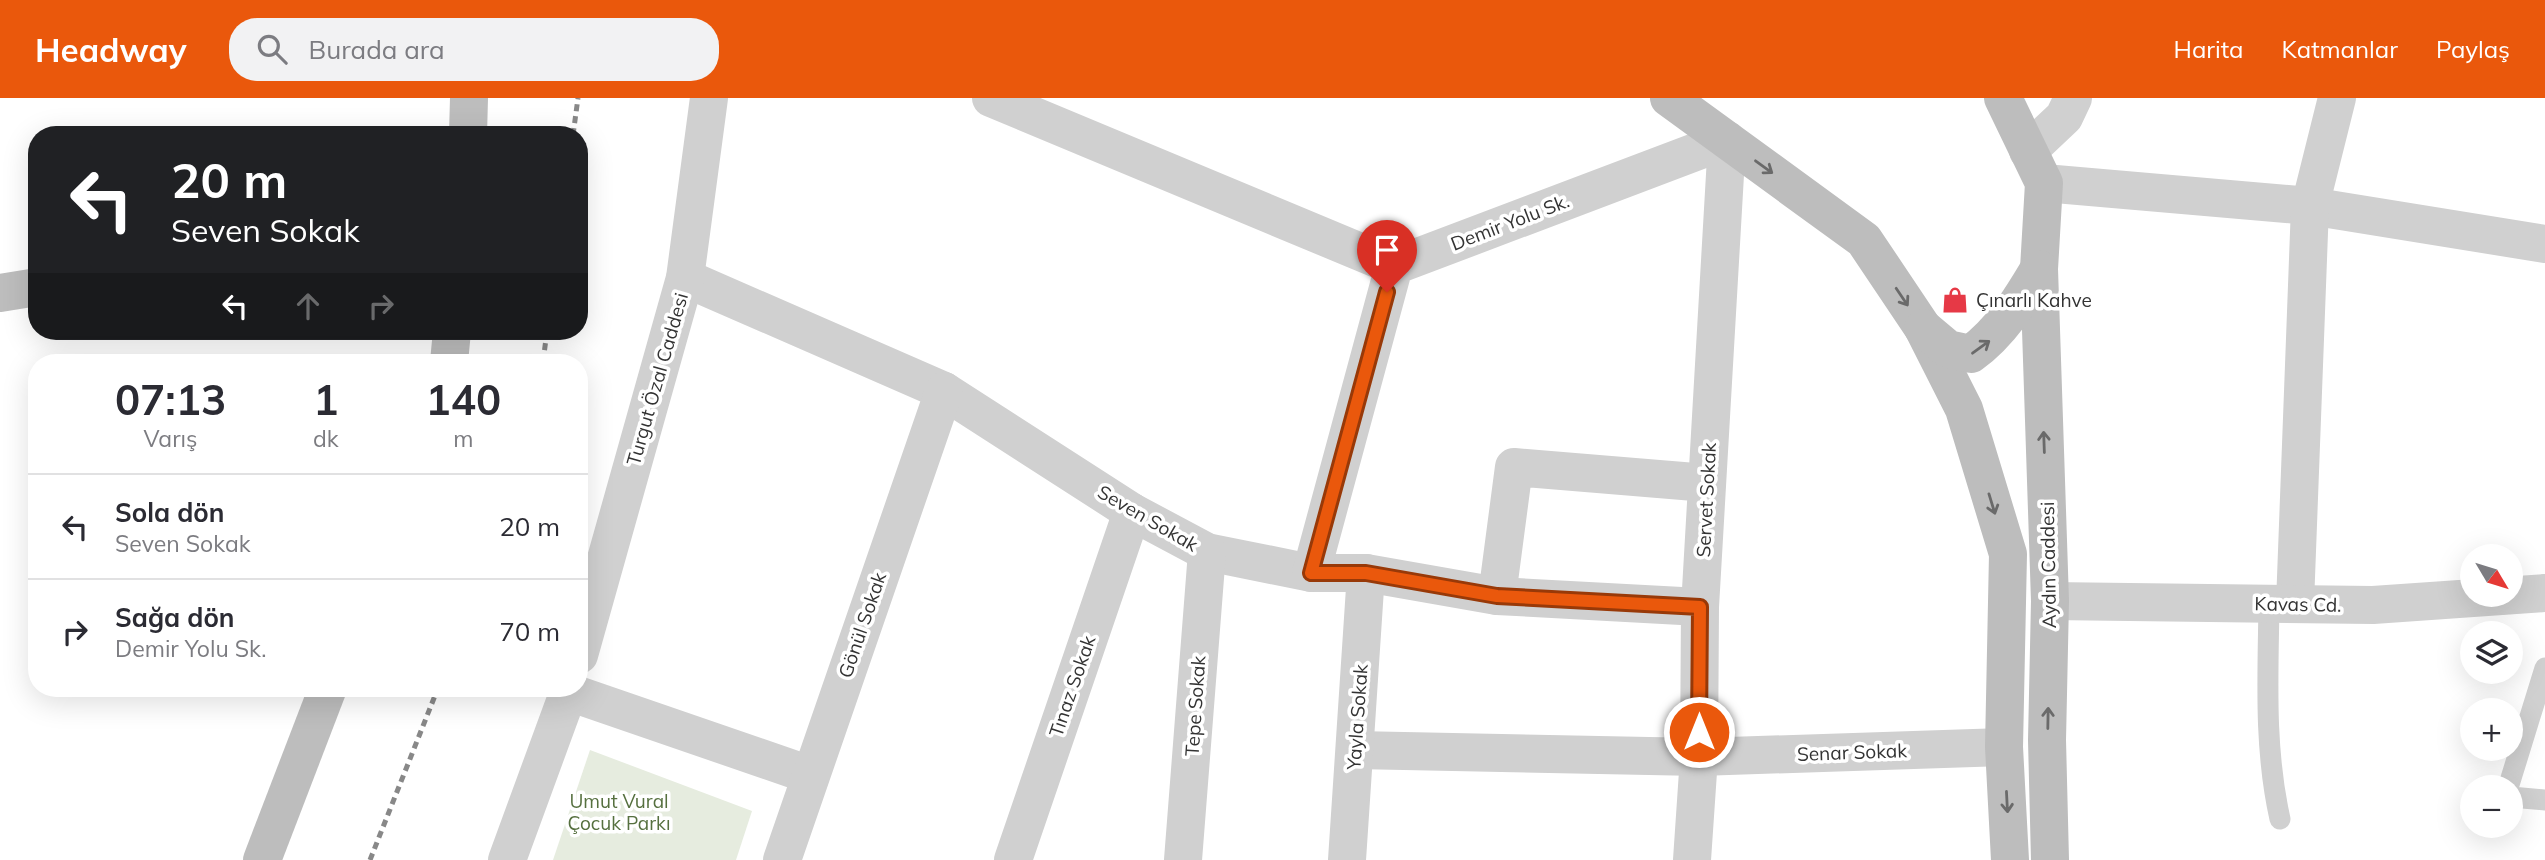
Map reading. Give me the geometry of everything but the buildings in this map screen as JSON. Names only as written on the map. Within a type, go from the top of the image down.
[{"type":"main road","points":[[468,126],[469,98]]},
{"type":"main road","name":"Aydın Caddesi","points":[[1669,98],[1864,240],[1923,328],[1964,409],[2008,554],[2004,747],[2010,860]]},
{"type":"main road","name":"Aydın Caddesi","points":[[2003,98],[2036,167],[2050,601],[2047,740],[2050,860]]},
{"type":"main road","name":"Aydın Caddesi","points":[[1923,328],[1948,349],[1971,354],[1990,340],[2018,304],[2039,269]]},
{"type":"main road","points":[[0,293],[28,288]]},
{"type":"main road","points":[[262,860],[325,697]]},
{"type":"street","name":"Turgut Özal Caddesi","points":[[588,623],[685,278],[709,98]]},
{"type":"street","points":[[991,98],[1394,266],[1311,573]]},
{"type":"street","points":[[2073,98],[2036,167],[2310,206],[2545,244]]},
{"type":"street","points":[[2282,604],[2310,206],[2337,98]]},
{"type":"street","name":"Demir Yolu Sk.","points":[[1394,266],[1727,140]]},
{"type":"street","name":"Servet Sokak","points":[[1692,860],[1699,757],[1700,607],[1727,140]]},
{"type":"street","name":"Seven Sokak","points":[[685,278],[944,391],[1132,512],[1207,552],[1311,573],[1366,573],[1497,596],[1700,607]]},
{"type":"street","name":"Gönül Sokak","points":[[782,860],[944,391]]},
{"type":"street","points":[[1497,596],[1514,467],[1707,483]]},
{"type":"street","name":"Tınaz Sokak","points":[[1013,860],[1132,512]]},
{"type":"street","name":"Tepe Sokak","points":[[1183,860],[1207,552]]},
{"type":"street","name":"Yayla Sokak","points":[[1347,860],[1366,573]]},
{"type":"street","name":"Kavas Cd.","points":[[2050,601],[2373,605],[2544,588]]},
{"type":"street","points":[[507,860],[566,697]]},
{"type":"street","points":[[588,697],[810,775]]},
{"type":"street","name":"Senar Sokak","points":[[1355,750],[1699,757],[2004,747]]},
{"type":"lane","points":[[2280,819],[2273,790],[2267,721],[2282,604]]},
{"type":"lane","points":[[2512,775],[2545,668]]},
{"type":"lane","points":[[2523,798],[2545,800]]},
{"type":"green space","name":"Umut Vural Çocuk Parkı","points":[[590,750],[752,811],[736,860],[553,860]]},
{"type":"railway","points":[[574,126],[578,98]]},
{"type":"railway","points":[[544,354],[546,340]]},
{"type":"railway","points":[[370,860],[434,697]]},
{"type":"place","name":"Çınarlı Kahve","points":[[1955,300]]},
{"type":"route","points":[[1387,292],[1311,573],[1366,573],[1497,596],[1700,607],[1699,732]]}]
